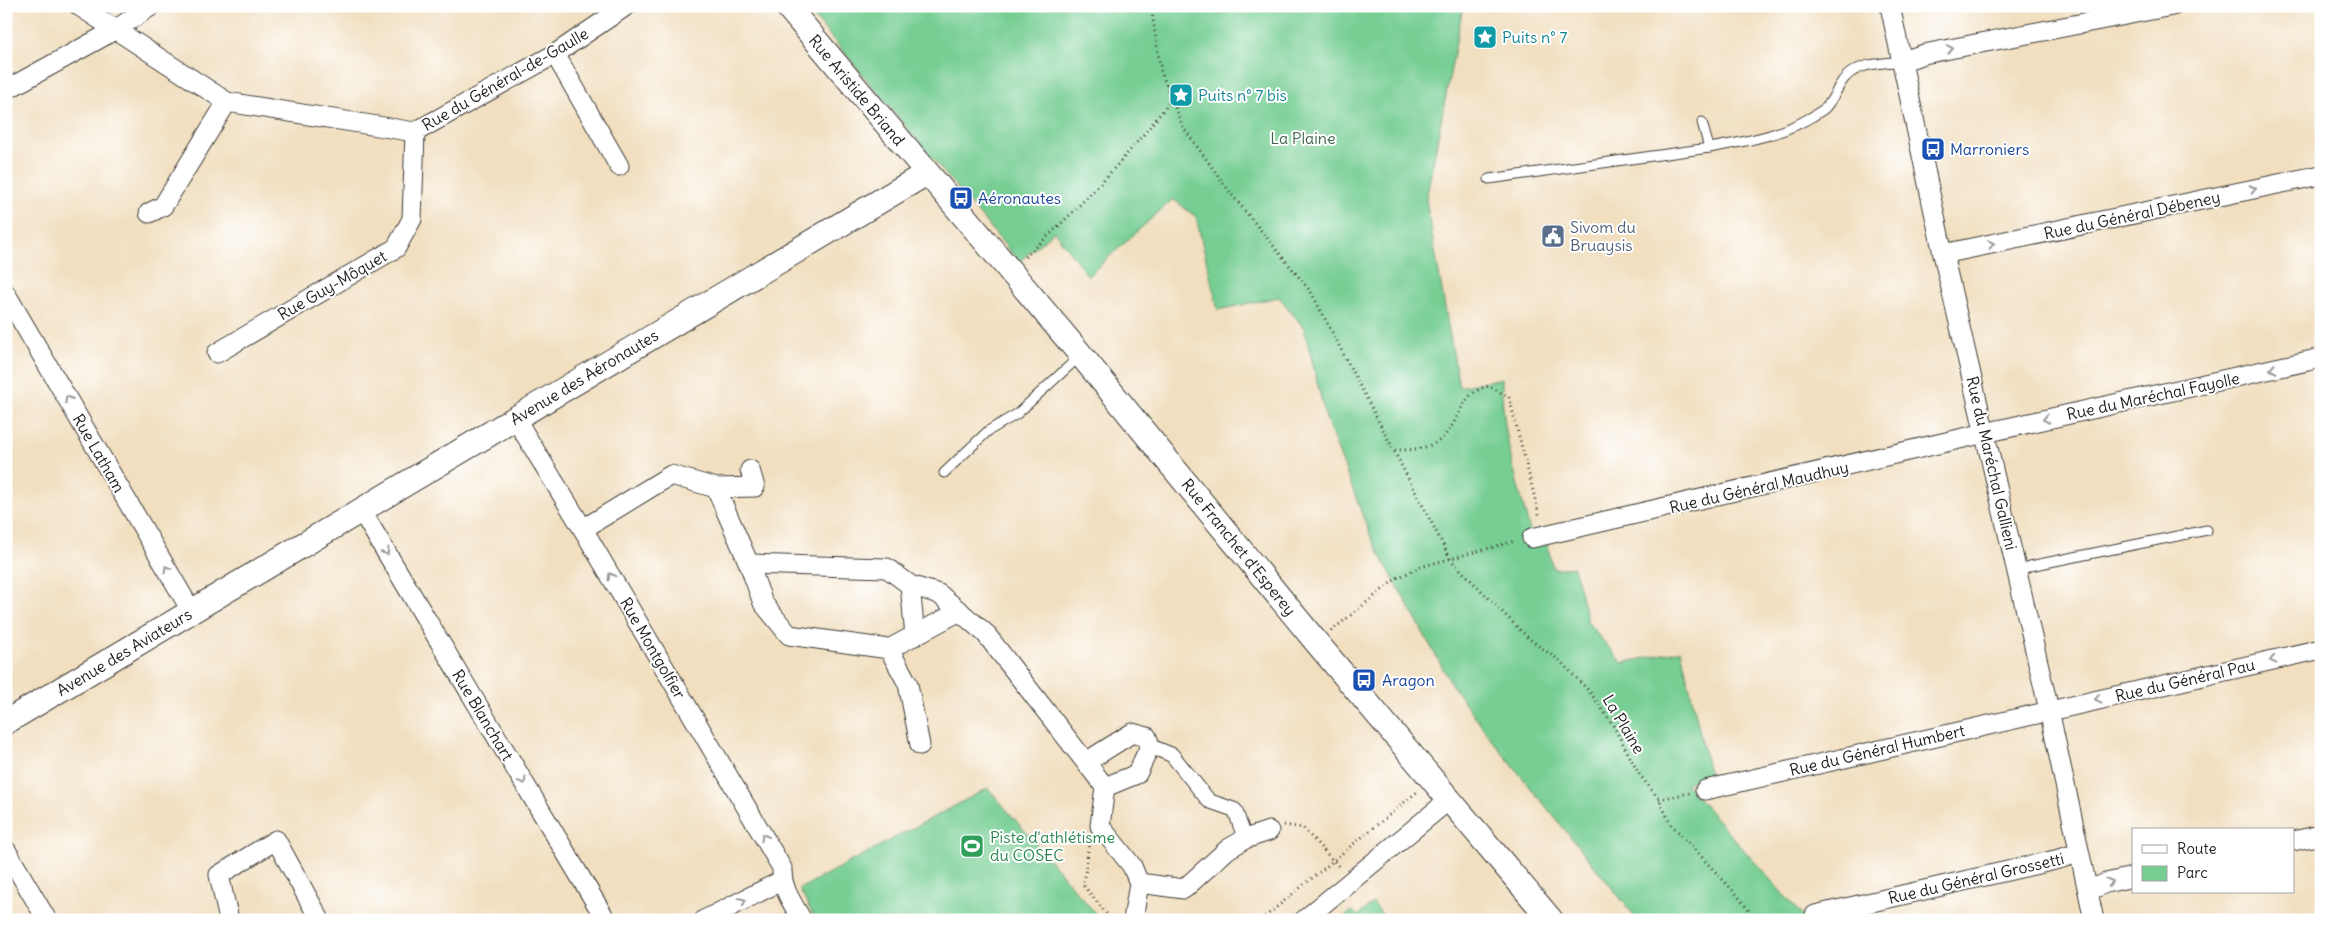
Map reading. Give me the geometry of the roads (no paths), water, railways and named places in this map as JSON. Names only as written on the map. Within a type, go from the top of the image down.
[{"type":"street","name":"Rue du Général-de-Gaulle","points":[[79,6],[227,102],[415,132],[555,54],[626,6]]},
{"type":"street","points":[[6,90],[115,30],[151,6]]},
{"type":"street","name":"Rue Aristide Briand","points":[[787,6],[928,173]]},
{"type":"street","name":"Rue du Maréchal Gallieni","points":[[1890,6],[1944,254],[2049,710],[2094,920]]},
{"type":"street","points":[[1903,61],[1924,54],[2172,6]]},
{"type":"street","points":[[555,54],[619,166]]},
{"type":"street","points":[[149,213],[163,206],[227,102]]},
{"type":"street","name":"Rue Guy-Môquet","points":[[217,352],[396,248],[412,219],[415,132]]},
{"type":"street","name":"Rue Franchet d'Esperey","points":[[928,173],[1009,272],[1081,355],[1318,643],[1551,920]]},
{"type":"street","name":"Avenue des Aéronautes","points":[[242,582],[928,173]]},
{"type":"street","name":"Rue du Général Débeney","points":[[1944,254],[2321,175]]},
{"type":"street","name":"Rue Latham","points":[[6,294],[192,612]]},
{"type":"street","name":"Rue du Maréchal Fayolle","points":[[1985,433],[2321,358]]},
{"type":"street","name":"Rue Montgolfier","points":[[515,418],[583,529],[782,868],[781,881],[802,920]]},
{"type":"street","name":"Rue du Général Maudhuy","points":[[1539,537],[1985,433]]},
{"type":"street","points":[[583,529],[671,475],[716,488],[755,487],[750,470]]},
{"type":"street","points":[[716,488],[749,564],[763,604],[789,635],[889,649],[960,611]]},
{"type":"street","name":"Rue Blanchart","points":[[361,510],[606,920]]},
{"type":"street","points":[[749,564],[886,568],[910,585],[939,594],[985,633],[1105,787],[1100,826],[1132,866],[1139,883],[1133,919]]},
{"type":"street","name":"Avenue des Aviateurs","points":[[6,722],[242,582]]},
{"type":"street","points":[[910,585],[915,636]]},
{"type":"street","points":[[889,649],[908,684],[920,745]]},
{"type":"street","name":"Rue du Général Pau","points":[[2049,710],[2321,649]]},
{"type":"street","name":"Rue du Général Humbert","points":[[1705,790],[2049,710]]},
{"type":"street","points":[[1086,762],[1132,733],[1147,737],[1150,746],[1137,774],[1105,787]]},
{"type":"street","points":[[1150,746],[1172,755],[1209,801],[1235,810],[1245,838]]},
{"type":"street","points":[[1304,920],[1450,799]]},
{"type":"street","points":[[1139,883],[1184,889],[1228,849],[1245,838],[1269,831]]},
{"type":"street","points":[[2294,841],[2321,835]]},
{"type":"street","points":[[229,920],[219,875],[276,840],[314,919]]},
{"type":"street","points":[[6,850],[46,920]]},
{"type":"street","name":"Rue du Général Grossetti","points":[[1814,915],[2079,853]]},
{"type":"street","points":[[2088,891],[2106,883],[2132,877]]},
{"type":"street","points":[[704,920],[781,881]]},
{"type":"lane","points":[[1488,179],[1762,139],[1799,125],[1826,107],[1846,75],[1865,65],[1903,61]]},
{"type":"lane","points":[[1702,122],[1708,148]]},
{"type":"lane","points":[[944,473],[988,431],[1018,414],[1081,355]]},
{"type":"lane","points":[[2016,572],[2030,566],[2207,530]]},
{"type":"place","name":"Puits n° 7","points":[[1485,37]]},
{"type":"place","name":"Puits n° 7 bis","points":[[1181,95]]},
{"type":"place","name":"Marroniers","points":[[1933,149]]},
{"type":"place","name":"Aéronautes","points":[[961,198]]},
{"type":"place","name":"Sivom du Bruaysis","points":[[1553,236]]},
{"type":"place","name":"Aragon","points":[[1364,680]]},
{"type":"place","name":"Piste d'athlétisme du COSEC","points":[[972,846]]},
{"type":"park label","name":"La Plaine","points":[[1303,138]]}]
